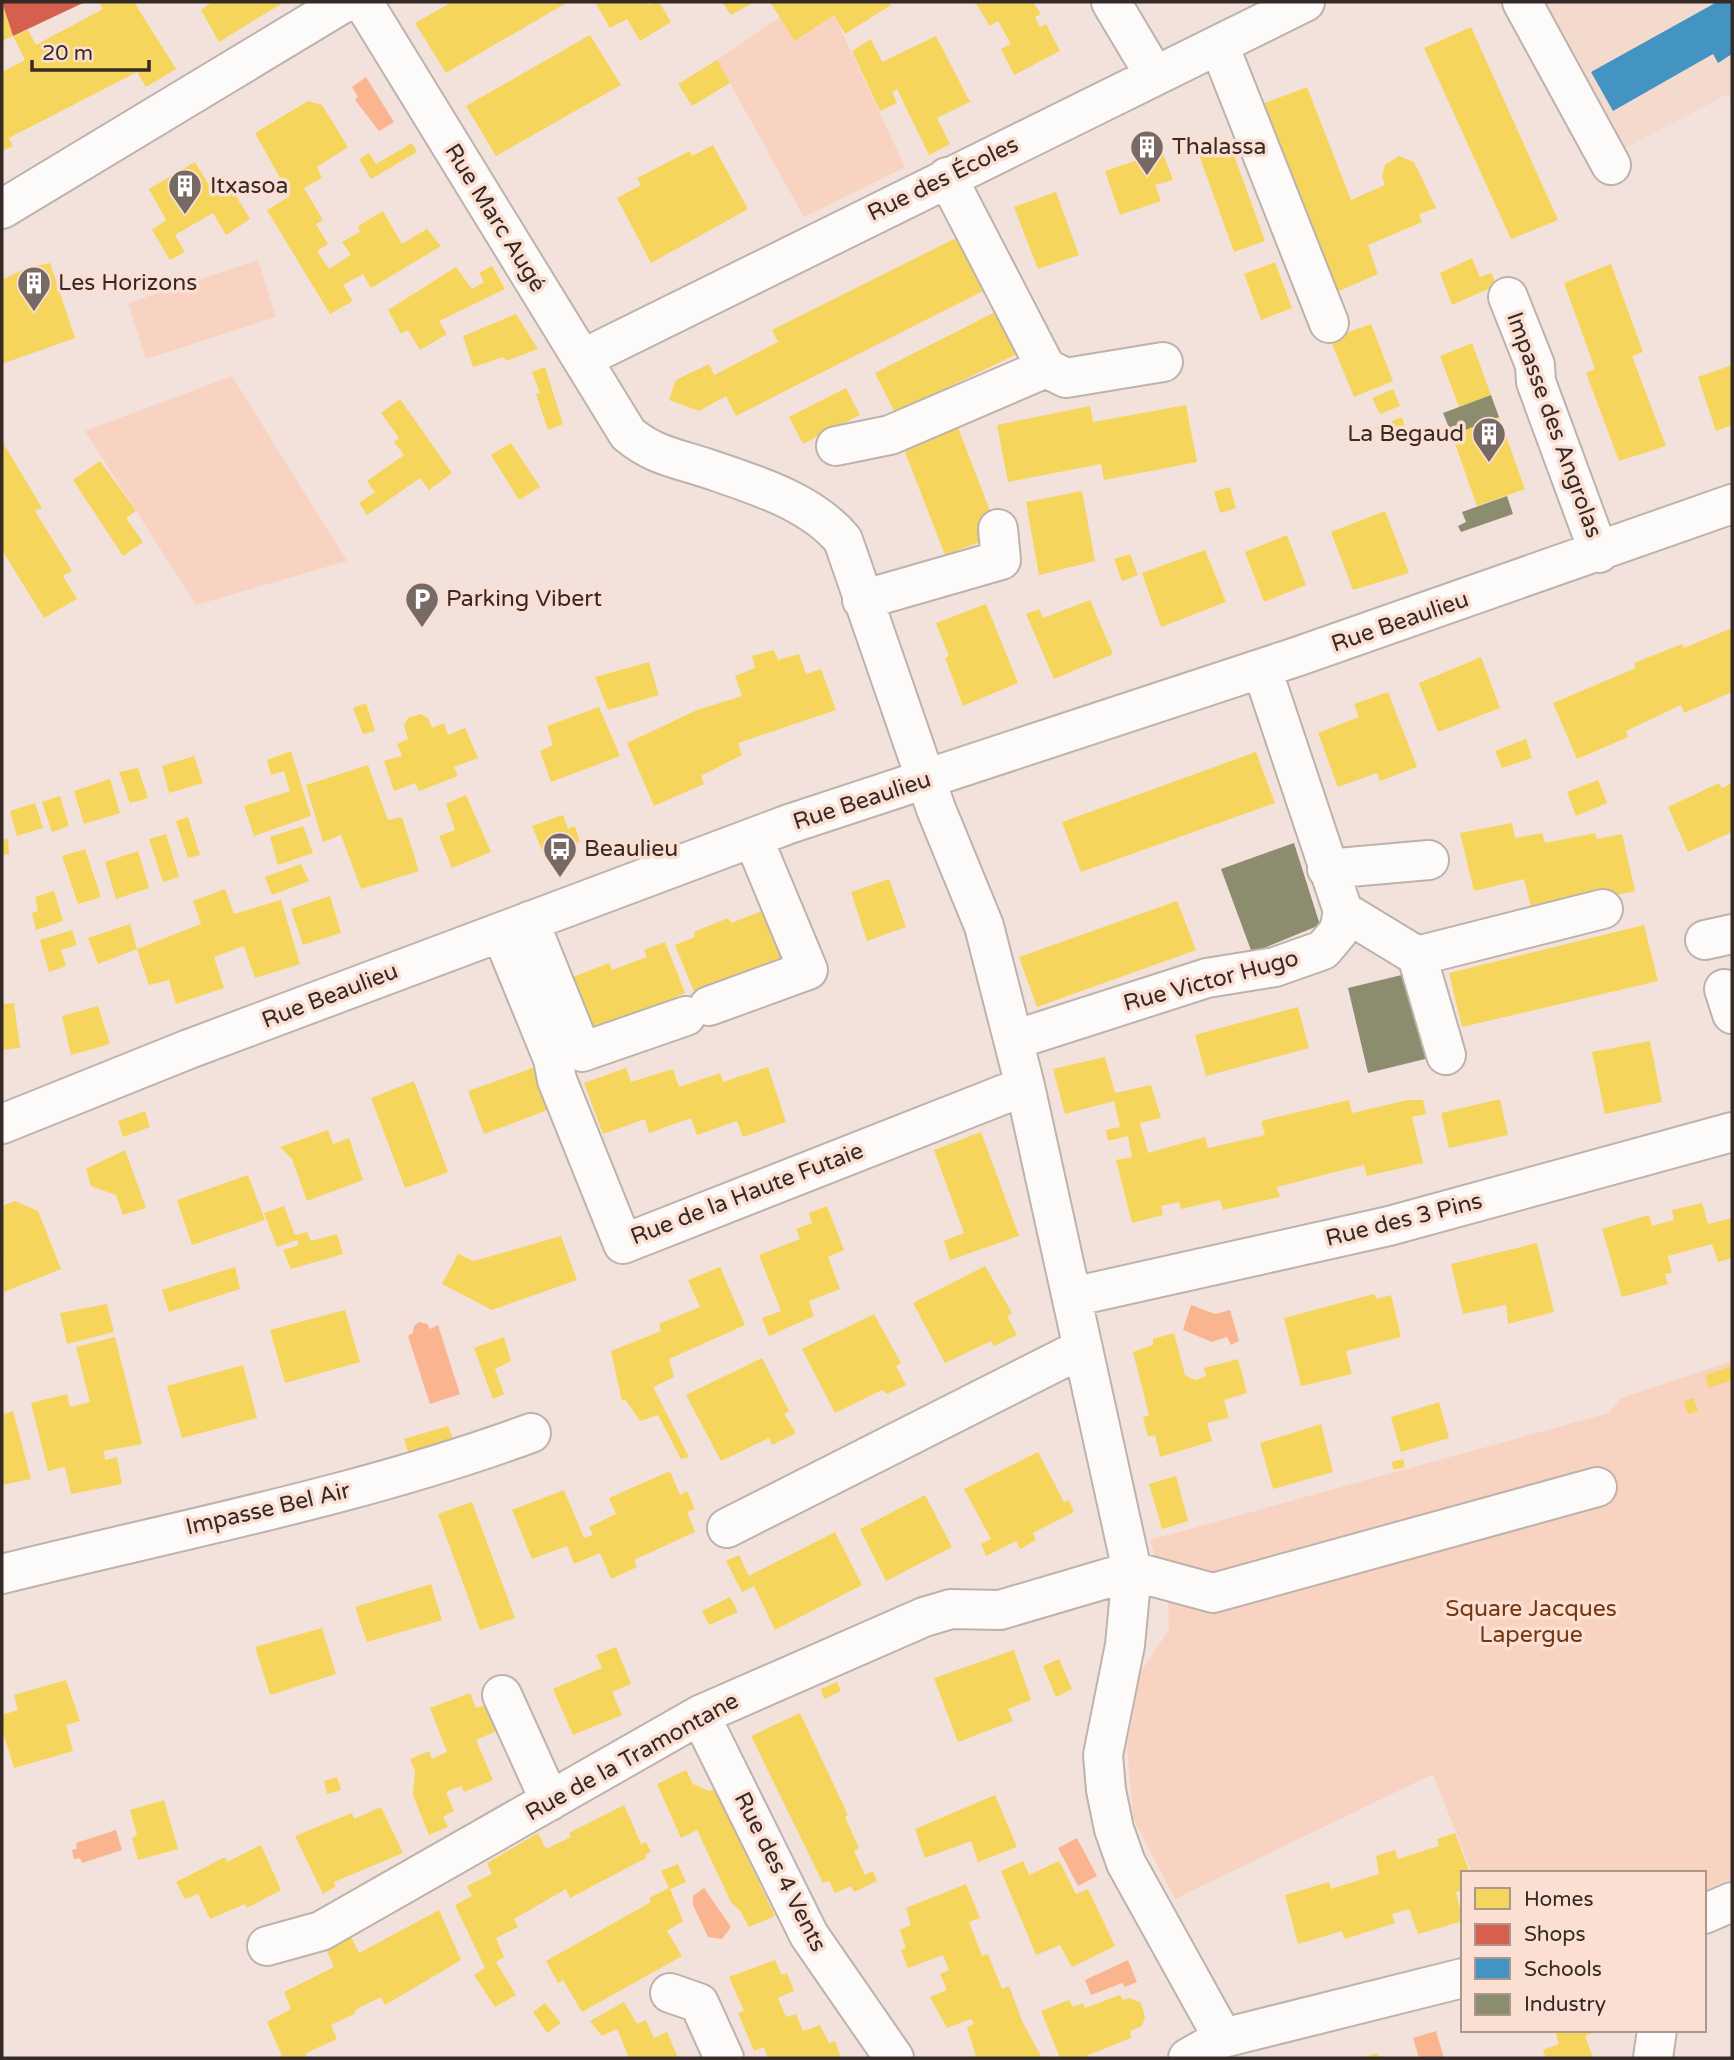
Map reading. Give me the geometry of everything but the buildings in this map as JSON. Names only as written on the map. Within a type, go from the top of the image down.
[{"type":"street","name":"Rue Marc Augé","points":[[363,2],[628,434],[647,450],[706,468],[807,508],[829,523],[843,540],[862,600]]},
{"type":"street","points":[[1111,2],[1155,76]]},
{"type":"street","name":"Rue des Écoles","points":[[582,359],[1305,2]]},
{"type":"street","points":[[1522,2],[1611,165]]},
{"type":"street","points":[[2,209],[327,6]]},
{"type":"street","points":[[1219,45],[1329,323]]},
{"type":"street","points":[[947,177],[1046,368],[1066,378],[1163,362]]},
{"type":"street","name":"Impasse des Angrolas","points":[[1508,297],[1535,365],[1536,382],[1600,552]]},
{"type":"street","points":[[836,446],[890,435],[1046,368]]},
{"type":"street","name":"Rue Beaulieu","points":[[2,1124],[189,1049],[753,838],[1262,669],[1732,504]]},
{"type":"street","points":[[998,530],[1001,560],[862,600],[926,779],[984,926],[1025,1086],[1132,1571],[1125,1645],[1103,1755],[1106,1790],[1114,1829],[1126,1863],[1223,2038]]},
{"type":"street","points":[[1262,669],[1343,911],[1417,956],[1446,1055]]},
{"type":"street","points":[[515,926],[582,1052],[808,970],[753,838]]},
{"type":"street","points":[[1327,869],[1429,860]]},
{"type":"street","points":[[1417,956],[1602,909]]},
{"type":"street","name":"Rue Victor Hugo","points":[[1014,1040],[1207,978],[1275,967],[1323,950],[1339,931],[1343,911]]},
{"type":"street","name":"Rue de la Haute Futaie","points":[[515,926],[557,1080],[623,1244],[1025,1086]]},
{"type":"street","name":"Rue des 3 Pins","points":[[1072,1297],[1389,1226],[1732,1132]]},
{"type":"street","points":[[727,1528],[1083,1348]]},
{"type":"street","name":"Impasse Bel Air","points":[[2,1574],[350,1490],[455,1461],[531,1433]]},
{"type":"street","points":[[1132,1571],[1213,1593],[1597,1487]]},
{"type":"street","name":"Rue de la Tramontane","points":[[267,1946],[321,1931],[701,1714],[924,1617],[951,1609],[1000,1610],[1132,1571]]},
{"type":"street","points":[[502,1695],[550,1801]]},
{"type":"street","name":"Rue des 4 Vents","points":[[701,1714],[808,1935],[894,2058]]},
{"type":"street","points":[[1706,1912],[1732,1902]]},
{"type":"street","points":[[1188,2058],[1223,2038],[1461,1978]]},
{"type":"street","points":[[670,1993],[699,2003],[724,2058]]},
{"type":"street","points":[[1653,2058],[1657,2032]]},
{"type":"shaded area","points":[[1545,2],[1732,2],[1732,101],[1728,94],[1623,149]]},
{"type":"shaded area","points":[[366,77],[394,122],[379,131],[355,100],[358,97],[352,87]]},
{"type":"shaded area","points":[[1191,1305],[1215,1314],[1230,1310],[1239,1341],[1231,1345],[1227,1337],[1212,1342],[1183,1330]]},
{"type":"shaded area","points":[[419,1322],[427,1324],[430,1329],[438,1325],[460,1394],[430,1404],[408,1336]]},
{"type":"shaded area","points":[[116,1830],[122,1850],[82,1863],[80,1858],[74,1859],[72,1850],[77,1849],[76,1843]]},
{"type":"shaded area","points":[[1077,1838],[1097,1876],[1078,1886],[1058,1848]]},
{"type":"shaded area","points":[[704,1888],[731,1927],[722,1939],[708,1937],[693,1905],[693,1896]]},
{"type":"shaded area","points":[[1128,1960],[1137,1982],[1125,1987],[1122,1983],[1091,1995],[1085,1980]]},
{"type":"shaded area","points":[[1436,2031],[1444,2058],[1419,2058],[1413,2038]]},
{"type":"green space","points":[[834,15],[905,167],[804,217],[717,60],[780,17],[796,41]]},
{"type":"green space","points":[[258,260],[276,317],[146,359],[128,303]]},
{"type":"green space","points":[[232,376],[347,561],[196,605],[85,431]]},
{"type":"green space","name":"Square Jacques Lapergue","points":[[1732,1361],[1732,1878],[1706,1890],[1706,1871],[1471,1871],[1433,1774],[1175,1899],[1133,1818],[1127,1748],[1140,1673],[1169,1630],[1168,1601],[1150,1540],[1609,1413],[1621,1398]]},
{"type":"place","name":"Thalassa","points":[[1147,177]]},
{"type":"place","name":"Itxasoa","points":[[185,216]]},
{"type":"place","name":"Les Horizons","points":[[34,313]]},
{"type":"place","name":"La Begaud","points":[[1489,464]]},
{"type":"place","name":"Parking Vibert","points":[[422,629]]},
{"type":"place","name":"Beaulieu","points":[[560,879]]}]
